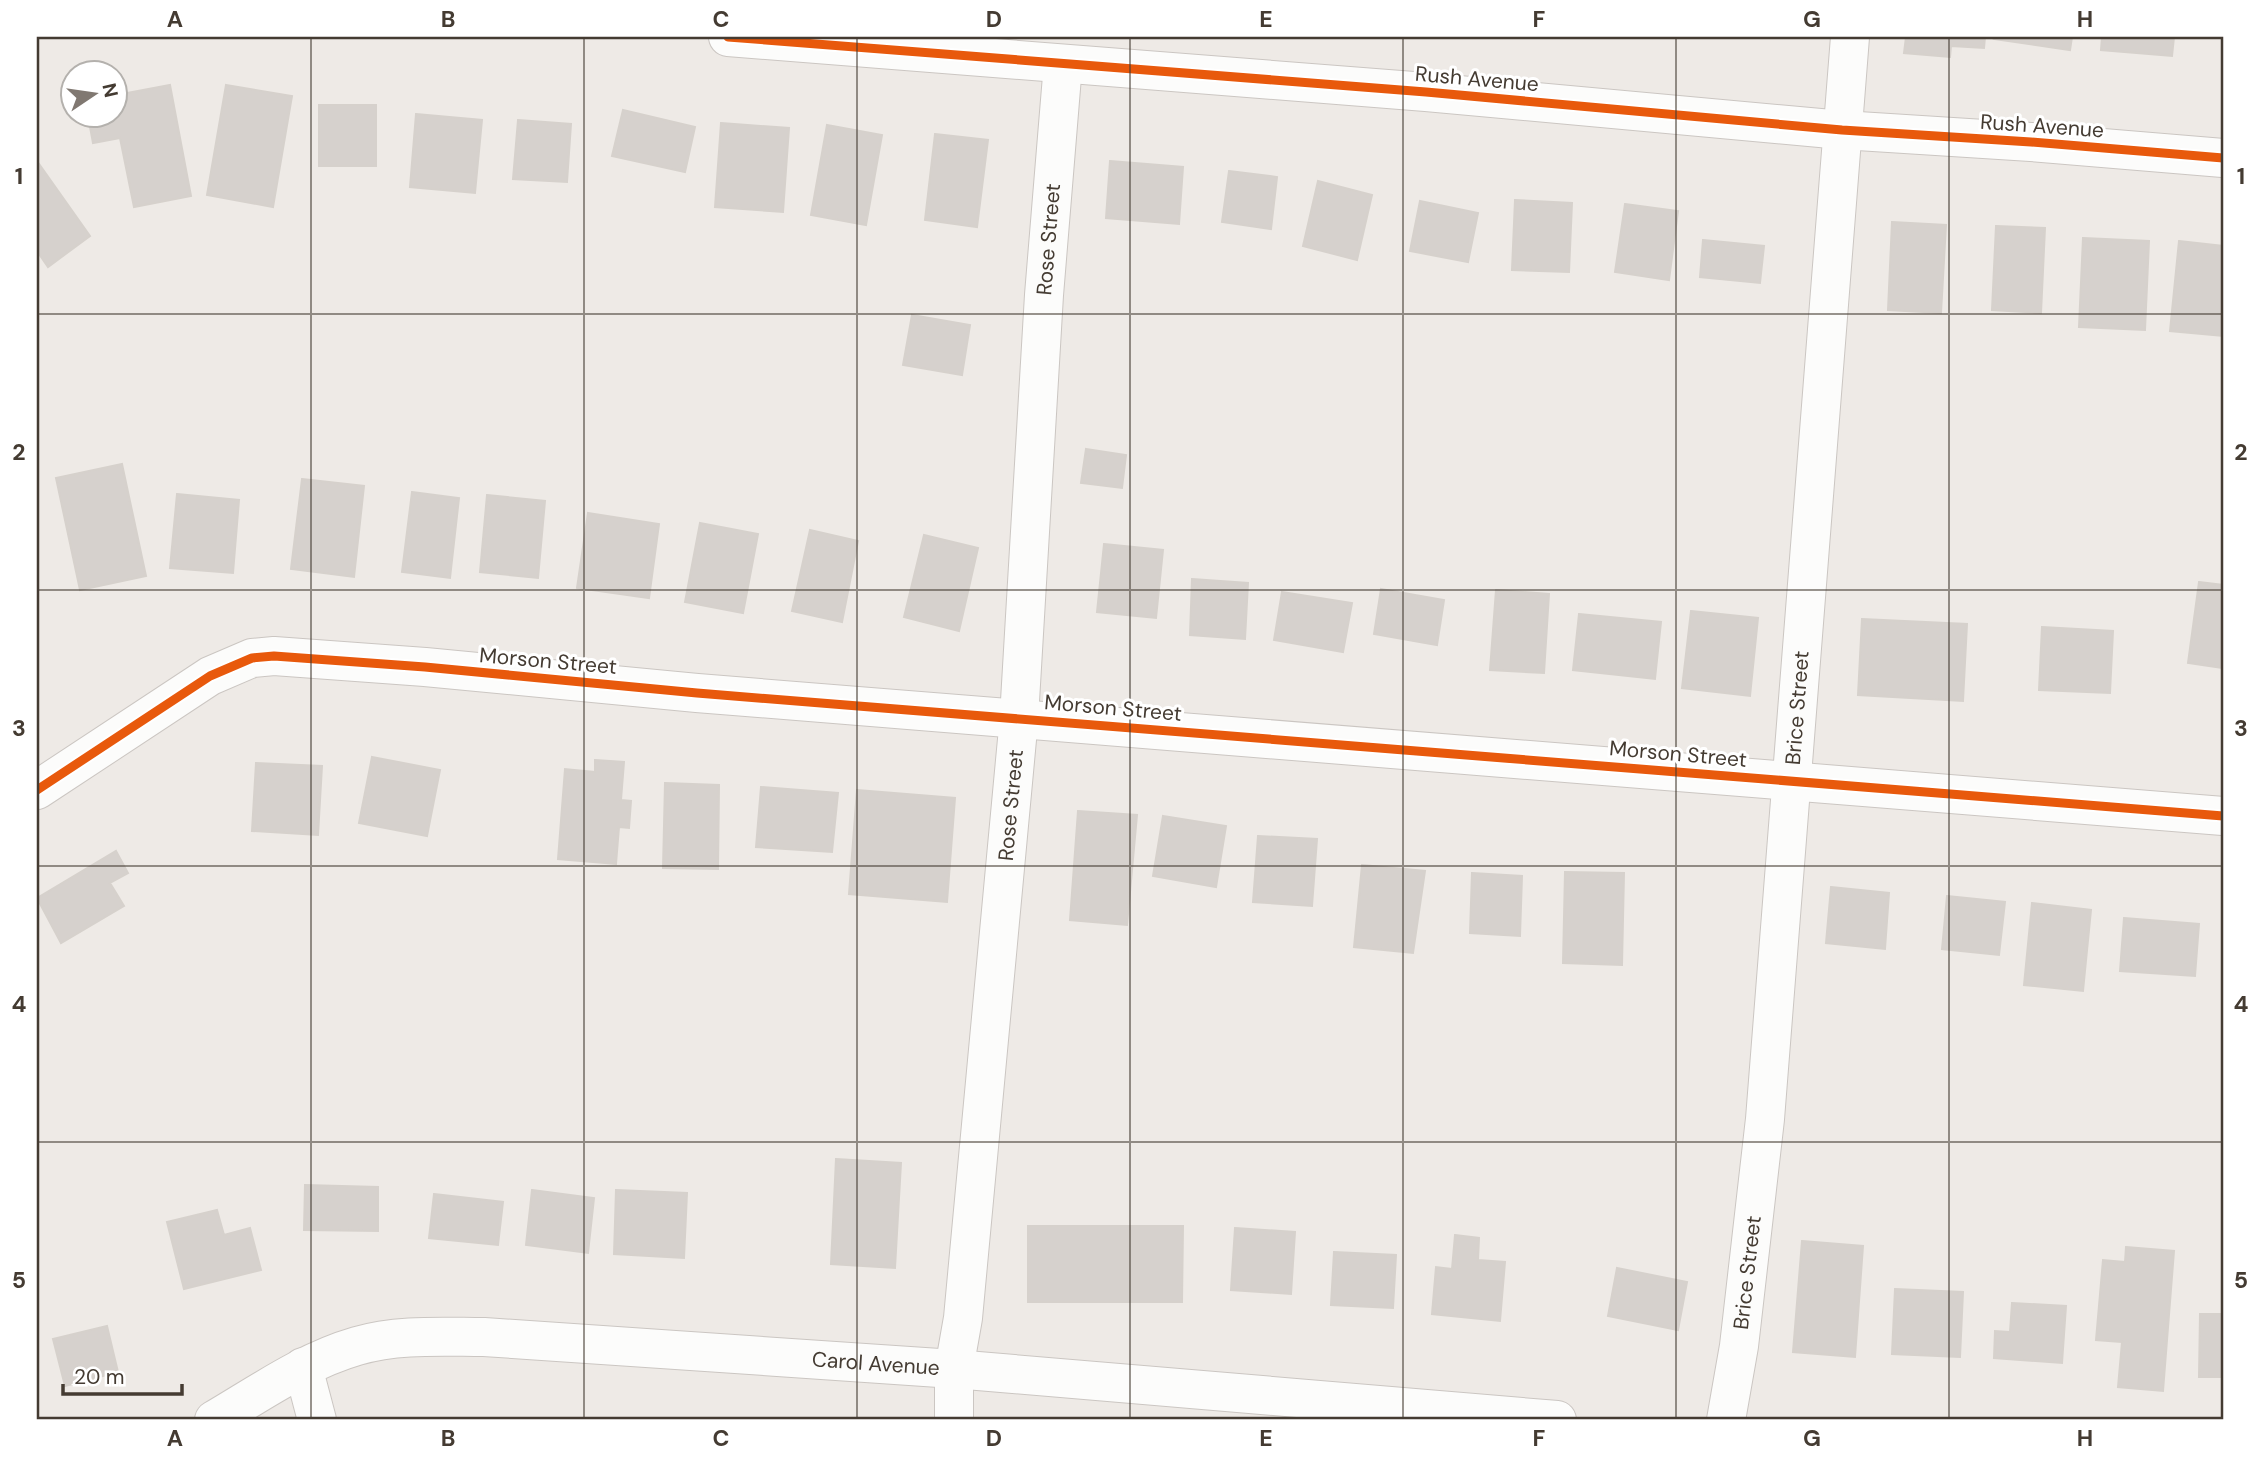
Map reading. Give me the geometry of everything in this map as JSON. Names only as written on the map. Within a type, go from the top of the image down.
[{"type":"street","name":"Rush Avenue","points":[[728,37],[2223,159]]},
{"type":"street","name":"Brice Street","points":[[1726,1420],[1739,1346],[1765,1119],[1850,37]]},
{"type":"street","name":"Rose Street","points":[[954,1420],[954,1369],[963,1318],[1019,718],[1044,295],[1063,64]]},
{"type":"street","name":"Morson Street","points":[[37,790],[210,676],[252,658],[274,656],[425,667],[697,693],[2223,816]]},
{"type":"street","name":"Carol Avenue","points":[[215,1420],[303,1367],[356,1346],[413,1336],[484,1337],[954,1369],[1557,1420]]},
{"type":"street","points":[[303,1367],[317,1420]]},
{"type":"building","points":[[1906,37],[1985,37],[1984,48],[1951,46],[1950,57],[1904,53]]},
{"type":"building","points":[[2072,37],[2070,50],[1994,39]]},
{"type":"building","points":[[2102,37],[2174,37],[2172,56],[2101,50]]},
{"type":"building","points":[[170,85],[191,196],[134,207],[120,138],[93,143],[91,130],[130,130],[130,92]]},
{"type":"building","points":[[226,85],[292,96],[273,207],[207,195]]},
{"type":"building","points":[[319,105],[376,105],[376,166],[319,166]]},
{"type":"building","points":[[623,110],[695,127],[685,172],[612,156]]},
{"type":"building","points":[[416,114],[482,120],[475,193],[410,187]]},
{"type":"building","points":[[518,120],[571,124],[567,182],[513,179]]},
{"type":"building","points":[[721,123],[789,128],[783,212],[715,207]]},
{"type":"building","points":[[827,125],[882,135],[866,225],[811,215]]},
{"type":"building","points":[[935,134],[988,140],[977,227],[925,220]]},
{"type":"building","points":[[37,161],[90,236],[48,267],[37,251]]},
{"type":"building","points":[[1110,161],[1183,167],[1179,224],[1106,218]]},
{"type":"building","points":[[1229,171],[1277,177],[1271,229],[1222,222]]},
{"type":"building","points":[[1318,181],[1372,195],[1357,260],[1303,246]]},
{"type":"building","points":[[1515,200],[1572,203],[1569,272],[1512,270]]},
{"type":"building","points":[[1420,201],[1478,213],[1468,262],[1410,251]]},
{"type":"building","points":[[1625,204],[1678,211],[1669,280],[1615,272]]},
{"type":"building","points":[[1892,222],[1946,225],[1941,313],[1888,310]]},
{"type":"building","points":[[1996,226],[2045,228],[2041,313],[1992,310]]},
{"type":"building","points":[[2083,238],[2149,241],[2145,330],[2079,327]]},
{"type":"building","points":[[1703,240],[1764,246],[1760,283],[1700,277]]},
{"type":"building","points":[[2179,241],[2223,246],[2223,336],[2170,331]]},
{"type":"building","points":[[912,315],[970,325],[962,375],[903,365]]},
{"type":"building","points":[[1086,449],[1126,455],[1122,488],[1081,483]]},
{"type":"building","points":[[122,464],[146,576],[80,590],[56,478]]},
{"type":"building","points":[[302,479],[364,486],[354,577],[291,569]]},
{"type":"building","points":[[412,492],[459,498],[450,578],[402,572]]},
{"type":"building","points":[[177,494],[239,500],[233,573],[170,568]]},
{"type":"building","points":[[487,495],[545,501],[538,578],[480,572]]},
{"type":"building","points":[[588,513],[659,524],[649,598],[577,588]]},
{"type":"building","points":[[700,523],[758,534],[743,613],[685,602]]},
{"type":"building","points":[[810,530],[858,541],[842,622],[792,611]]},
{"type":"building","points":[[924,535],[978,548],[959,631],[904,617]]},
{"type":"building","points":[[1104,544],[1163,550],[1156,618],[1097,612]]},
{"type":"building","points":[[1192,579],[1248,583],[1245,639],[1190,635]]},
{"type":"building","points":[[2199,582],[2223,585],[2223,668],[2188,663]]},
{"type":"building","points":[[1381,589],[1444,600],[1437,645],[1374,634]]},
{"type":"building","points":[[1496,590],[1549,594],[1544,673],[1490,670]]},
{"type":"building","points":[[1282,592],[1352,603],[1343,652],[1274,640]]},
{"type":"building","points":[[1691,611],[1758,618],[1750,696],[1682,688]]},
{"type":"building","points":[[1579,614],[1661,622],[1655,679],[1573,670]]},
{"type":"building","points":[[1862,619],[1967,624],[1963,701],[1858,695]]},
{"type":"building","points":[[2042,627],[2113,631],[2110,693],[2039,690]]},
{"type":"building","points":[[372,757],[440,770],[427,836],[359,823]]},
{"type":"building","points":[[595,760],[624,762],[621,800],[631,801],[629,828],[619,827],[616,864],[558,859],[565,769],[595,772]]},
{"type":"building","points":[[256,763],[322,766],[318,835],[252,831]]},
{"type":"building","points":[[665,783],[719,785],[718,869],[663,868]]},
{"type":"building","points":[[761,787],[838,793],[832,852],[756,847]]},
{"type":"building","points":[[857,790],[955,798],[947,902],[849,894]]},
{"type":"building","points":[[1078,811],[1137,815],[1127,925],[1070,920]]},
{"type":"building","points":[[1163,816],[1226,826],[1216,887],[1153,876]]},
{"type":"building","points":[[1258,836],[1317,839],[1312,906],[1253,902]]},
{"type":"building","points":[[116,851],[128,873],[110,883],[124,906],[61,943],[37,898]]},
{"type":"building","points":[[1362,865],[1425,871],[1413,953],[1354,947]]},
{"type":"building","points":[[1565,872],[1624,873],[1622,965],[1563,963]]},
{"type":"building","points":[[1472,873],[1522,876],[1520,936],[1470,933]]},
{"type":"building","points":[[1831,887],[1889,893],[1885,949],[1826,943]]},
{"type":"building","points":[[1947,896],[2005,902],[1999,955],[1942,949]]},
{"type":"building","points":[[2032,903],[2091,910],[2083,991],[2024,985]]},
{"type":"building","points":[[2124,918],[2199,924],[2195,976],[2120,971]]},
{"type":"building","points":[[836,1159],[901,1163],[895,1268],[831,1264]]},
{"type":"building","points":[[305,1185],[378,1187],[378,1231],[304,1230]]},
{"type":"building","points":[[532,1190],[594,1198],[588,1253],[526,1245]]},
{"type":"building","points":[[616,1190],[687,1193],[684,1258],[614,1254]]},
{"type":"building","points":[[434,1194],[503,1202],[498,1245],[429,1238]]},
{"type":"building","points":[[217,1210],[224,1235],[250,1228],[261,1270],[184,1289],[167,1222]]},
{"type":"building","points":[[1028,1226],[1183,1226],[1182,1302],[1028,1302]]},
{"type":"building","points":[[1235,1228],[1295,1232],[1291,1294],[1231,1290]]},
{"type":"building","points":[[1455,1235],[1479,1238],[1478,1260],[1505,1262],[1500,1321],[1432,1314],[1436,1267],[1452,1269]]},
{"type":"building","points":[[1802,1241],[1863,1246],[1855,1357],[1793,1352]]},
{"type":"building","points":[[2126,1247],[2174,1251],[2163,1391],[2118,1387],[2122,1342],[2096,1340],[2103,1260],[2125,1262]]},
{"type":"building","points":[[1334,1252],[1396,1255],[1393,1308],[1331,1305]]},
{"type":"building","points":[[1617,1268],[1687,1282],[1678,1330],[1608,1316]]},
{"type":"building","points":[[1895,1289],[1963,1292],[1960,1357],[1892,1354]]},
{"type":"building","points":[[2012,1303],[2066,1306],[2062,1363],[1994,1358],[1995,1331],[2010,1332]]},
{"type":"building","points":[[2200,1314],[2223,1314],[2223,1377],[2199,1377]]},
{"type":"building","points":[[107,1326],[118,1372],[65,1386],[53,1339]]},
{"type":"cycle path","points":[[728,37],[1426,92],[1842,130],[2223,158]]},
{"type":"cycle path","points":[[37,790],[210,676],[252,658],[274,656],[425,667],[697,693],[2223,816]]}]
